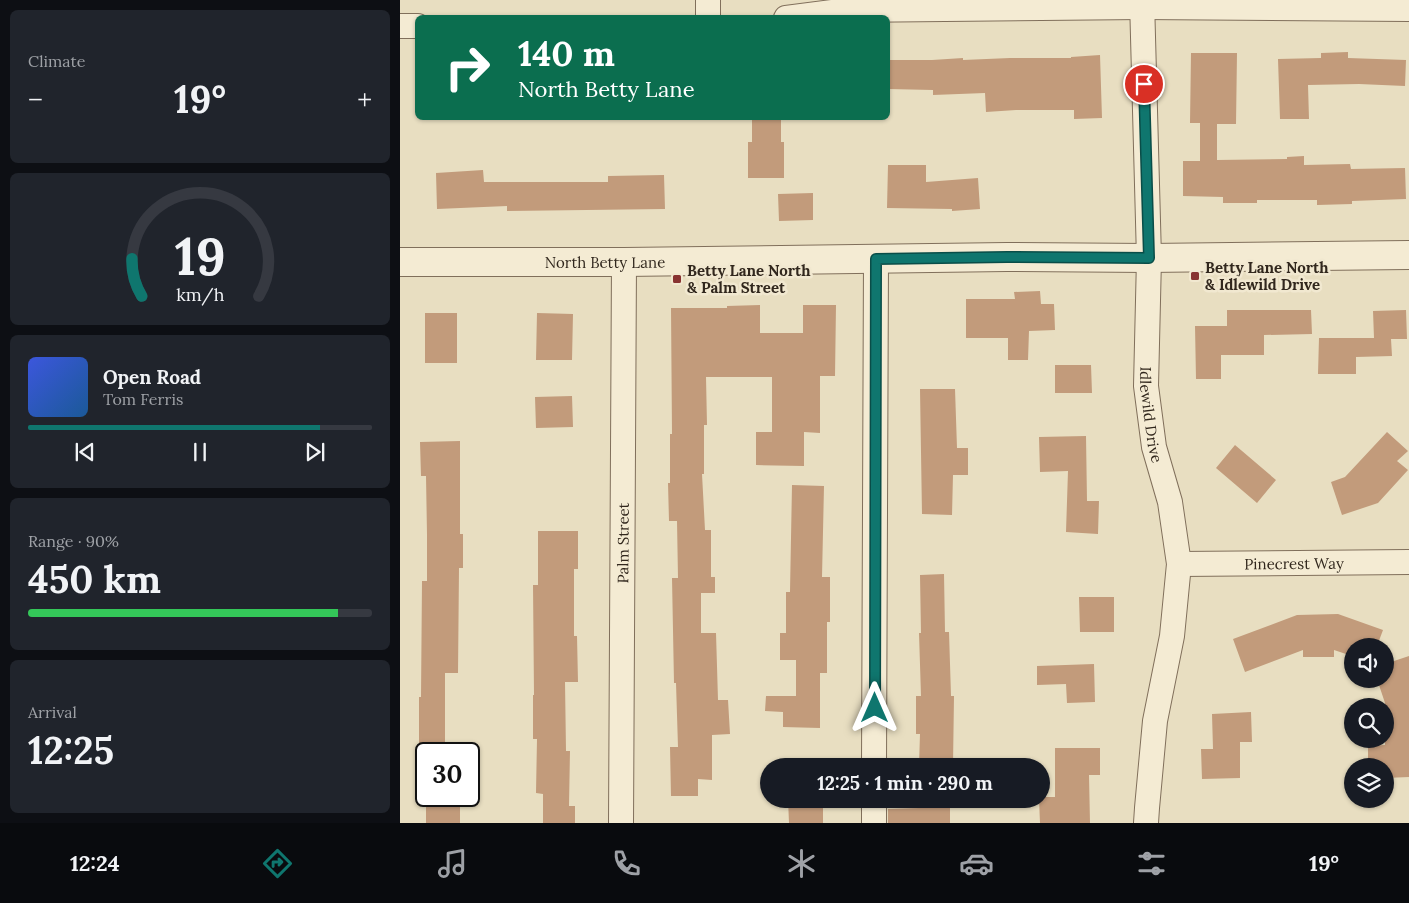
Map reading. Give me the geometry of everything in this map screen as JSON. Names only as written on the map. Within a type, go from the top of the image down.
[{"type":"street","points":[[708,0],[708,15]]},
{"type":"street","points":[[809,15],[847,10],[1142,3],[1409,9]]},
{"type":"street","name":"Idlewild Drive","points":[[1142,3],[1149,258],[1146,386],[1154,447],[1170,502],[1179,564],[1172,636],[1155,721],[1146,823]]},
{"type":"street","points":[[400,26],[415,26]]},
{"type":"street","name":"North Betty Lane","points":[[400,262],[624,262],[1007,257],[1149,258],[1409,255]]},
{"type":"street","points":[[874,758],[876,259]]},
{"type":"street","name":"Palm Street","points":[[622,823],[624,262]]},
{"type":"street","name":"Pinecrest Way","points":[[1179,564],[1409,562]]},
{"type":"street","points":[[874,808],[874,823]]},
{"type":"building","points":[[1348,52],[1348,58],[1406,60],[1405,86],[1359,84],[1308,85],[1309,119],[1280,119],[1278,59],[1321,58],[1321,53]]},
{"type":"building","points":[[1191,53],[1237,53],[1236,124],[1217,124],[1217,160],[1287,159],[1287,157],[1304,156],[1304,165],[1350,164],[1351,169],[1405,168],[1406,199],[1352,201],[1352,204],[1317,205],[1317,200],[1257,200],[1257,203],[1223,203],[1223,197],[1183,196],[1183,161],[1200,161],[1200,123],[1190,123]]},
{"type":"building","points":[[1100,55],[1102,118],[1074,119],[1074,110],[986,112],[985,93],[933,95],[933,90],[890,89],[890,60]]},
{"type":"building","points":[[752,120],[781,120],[781,142],[784,142],[784,178],[748,178],[748,142],[752,142]]},
{"type":"building","points":[[888,165],[926,165],[926,182],[978,178],[980,209],[952,211],[952,209],[887,208]]},
{"type":"building","points":[[483,170],[484,182],[608,182],[608,176],[664,175],[665,209],[507,211],[507,206],[437,209],[436,173]]},
{"type":"building","points":[[813,193],[813,220],[779,221],[778,194]]},
{"type":"building","points":[[1040,291],[1041,304],[1054,304],[1055,330],[1029,331],[1028,360],[1008,360],[1008,338],[966,338],[966,299],[1015,299],[1014,292]]},
{"type":"building","points":[[760,305],[760,333],[803,333],[803,305],[836,305],[835,376],[820,376],[820,433],[804,432],[804,466],[756,465],[756,432],[772,432],[772,377],[706,377],[707,425],[704,425],[704,474],[702,474],[705,530],[711,530],[711,577],[715,577],[715,593],[701,593],[701,633],[716,633],[718,700],[728,700],[730,734],[712,735],[712,780],[698,779],[698,796],[671,796],[670,747],[678,747],[676,683],[674,683],[672,578],[678,578],[677,521],[669,521],[668,483],[670,483],[670,434],[672,434],[671,308],[727,308],[727,306]]},
{"type":"building","points":[[1227,310],[1311,310],[1312,334],[1264,335],[1264,355],[1221,355],[1221,379],[1196,379],[1195,326],[1227,326]]},
{"type":"building","points":[[1406,310],[1407,339],[1391,339],[1392,356],[1356,357],[1356,374],[1318,374],[1319,338],[1374,338],[1373,311]]},
{"type":"building","points":[[425,313],[457,313],[457,363],[425,363]]},
{"type":"building","points":[[537,313],[573,314],[572,360],[536,360]]},
{"type":"building","points":[[1055,365],[1091,365],[1092,393],[1055,393]]},
{"type":"building","points":[[920,389],[955,389],[957,448],[968,448],[968,475],[953,475],[952,515],[922,514]]},
{"type":"building","points":[[572,396],[573,427],[536,428],[535,397]]},
{"type":"building","points":[[1387,432],[1408,451],[1397,461],[1408,470],[1378,503],[1342,515],[1331,482],[1345,477]]},
{"type":"building","points":[[1086,436],[1087,501],[1099,501],[1098,534],[1066,532],[1068,471],[1040,472],[1039,437]]},
{"type":"building","points":[[460,441],[460,534],[463,534],[463,568],[459,568],[458,673],[445,673],[445,742],[419,742],[422,581],[427,581],[426,476],[421,476],[420,442]]},
{"type":"building","points":[[1235,445],[1276,480],[1257,503],[1216,468]]},
{"type":"building","points":[[792,485],[824,486],[822,577],[830,577],[830,622],[827,622],[827,673],[820,673],[820,728],[783,727],[783,712],[765,711],[766,696],[796,696],[796,660],[780,660],[780,633],[786,633],[786,592],[790,592]]},
{"type":"building","points":[[538,531],[578,531],[578,569],[574,569],[574,636],[577,636],[578,682],[565,682],[566,751],[570,751],[569,806],[575,806],[575,823],[543,823],[543,794],[536,793],[537,739],[533,739],[533,585],[538,585]]},
{"type":"building","points":[[944,574],[945,632],[949,632],[951,696],[954,696],[953,758],[919,758],[920,734],[916,734],[916,696],[921,696],[920,575]]},
{"type":"building","points":[[1079,597],[1114,597],[1114,632],[1080,632]]},
{"type":"building","points":[[1338,614],[1383,630],[1380,638],[1344,638],[1344,653],[1334,650],[1334,657],[1303,657],[1303,650],[1245,672],[1233,639],[1297,615]]},
{"type":"building","points":[[1409,656],[1409,777],[1394,778],[1394,758],[1368,758],[1368,748],[1394,748],[1394,698],[1383,698],[1380,688],[1394,688],[1394,661]]},
{"type":"building","points":[[1094,664],[1095,702],[1067,703],[1066,684],[1037,685],[1037,666]]},
{"type":"building","points":[[1251,712],[1252,742],[1240,742],[1240,778],[1202,779],[1201,749],[1213,749],[1212,714]]},
{"type":"building","points":[[1055,748],[1100,748],[1100,775],[1089,775],[1090,823],[1040,823],[1039,808],[1050,808],[1050,797],[1055,797]]},
{"type":"building","points":[[426,807],[460,807],[460,823],[426,823]]},
{"type":"building","points":[[788,808],[823,808],[823,823],[789,823]]},
{"type":"building","points":[[950,808],[950,823],[888,823],[888,809]]},
{"type":"place","name":"Betty Lane North & Idlewild Drive","points":[[1195,276]]},
{"type":"place","name":"Betty Lane North & Palm Street","points":[[677,279]]},
{"type":"route","points":[[875,708],[876,259],[1007,257],[1149,258],[1144,84]]}]
